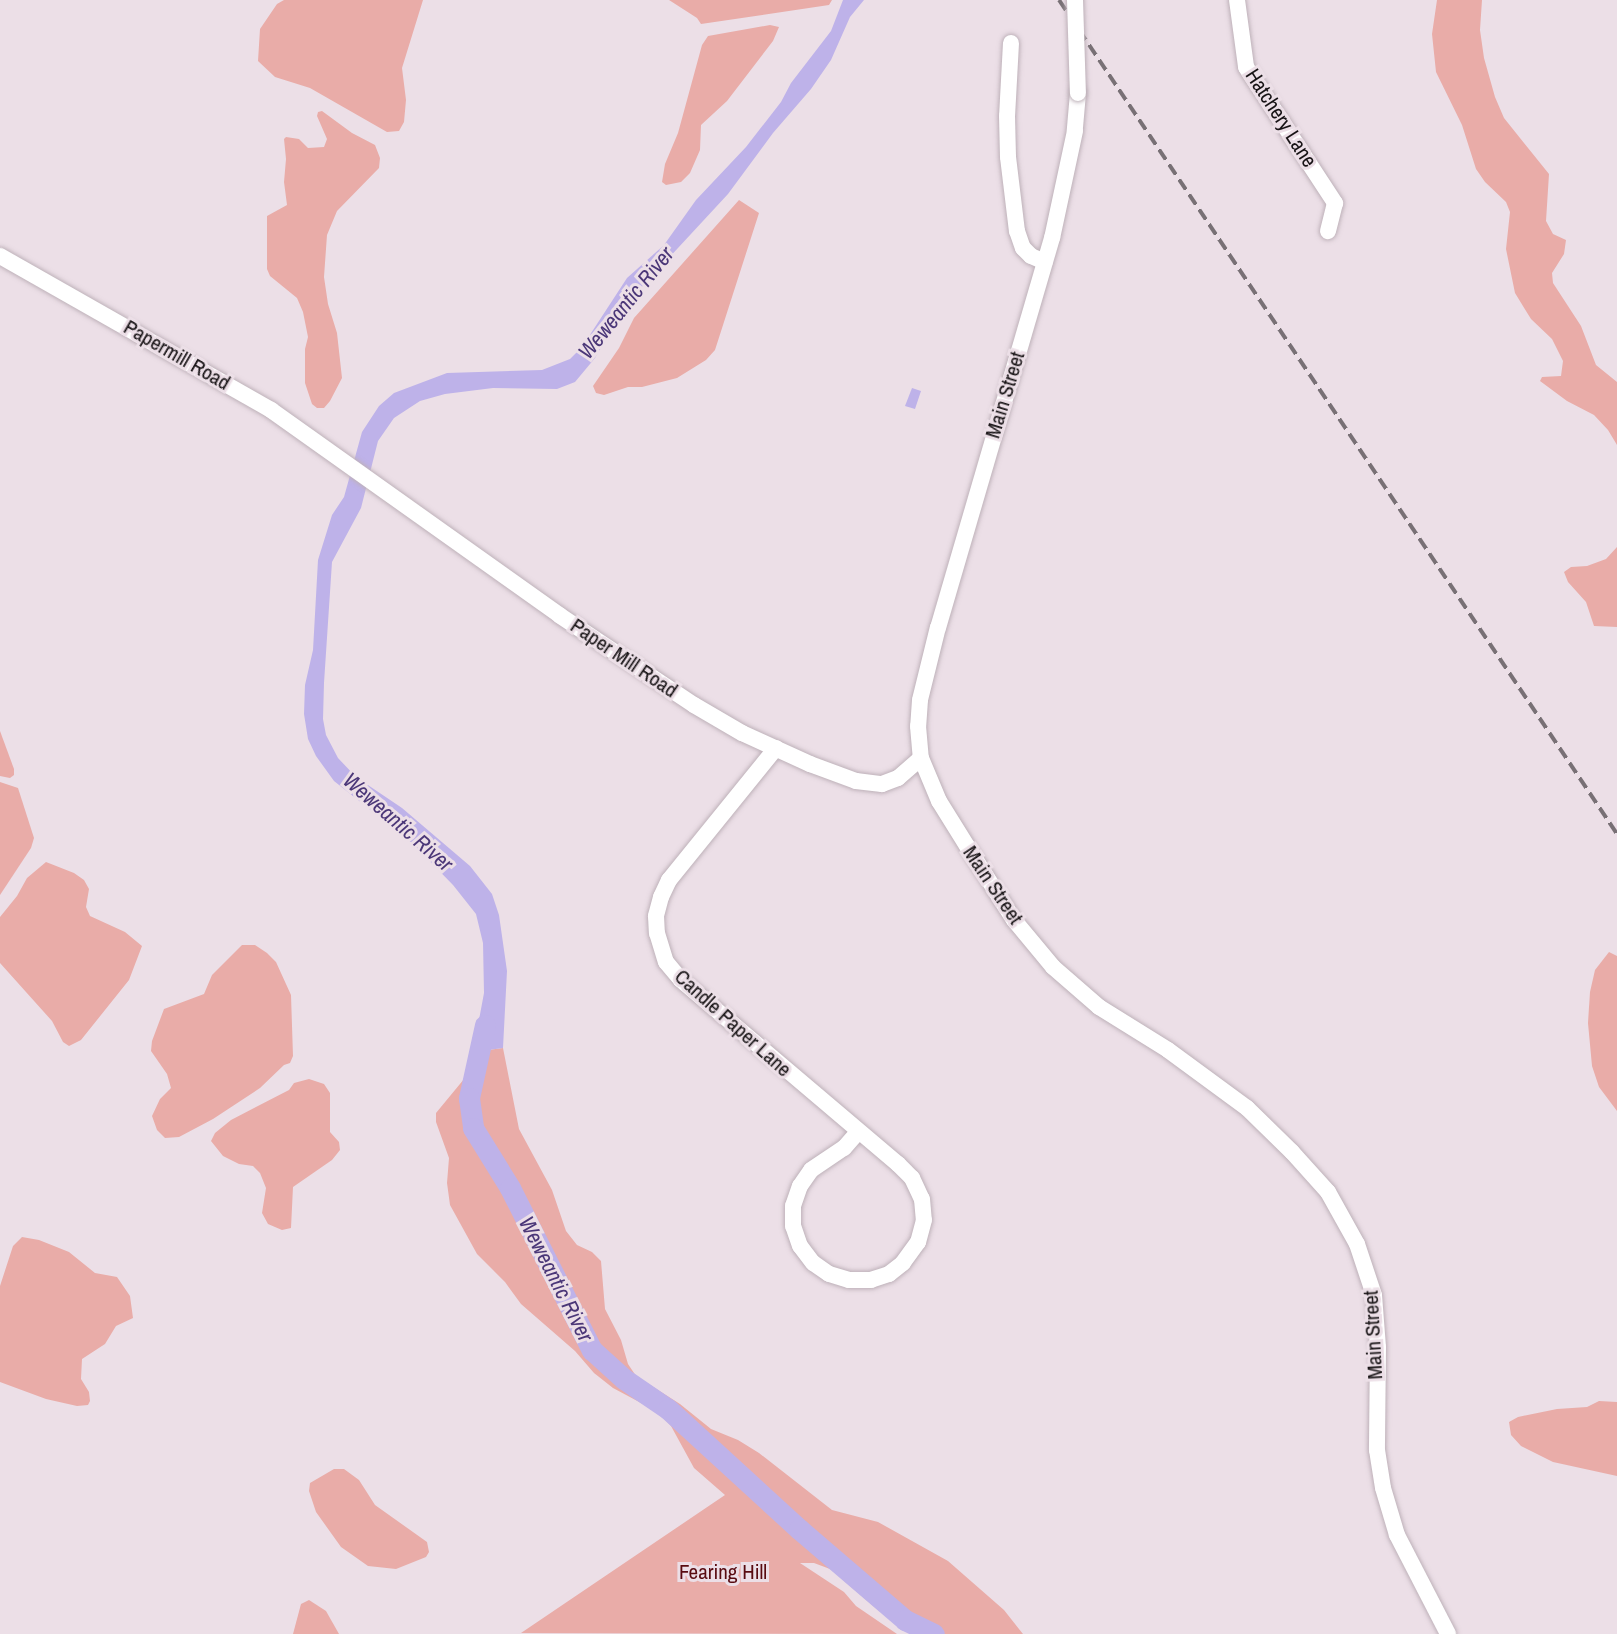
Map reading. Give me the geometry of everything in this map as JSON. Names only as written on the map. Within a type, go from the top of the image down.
[{"type":"street","name":"Main Street","points":[[1075,0],[1078,93],[1075,131],[1045,262],[938,627],[920,700],[918,726],[921,758],[939,801],[967,846],[1014,920],[1053,967],[1099,1007],[1168,1050],[1247,1108],[1292,1152],[1328,1192],[1358,1244],[1374,1295],[1378,1347],[1377,1450],[1383,1488],[1397,1535],[1448,1634]]},
{"type":"street","name":"Hatchery Lane","points":[[1237,0],[1246,67],[1335,202],[1328,231]]},
{"type":"street","points":[[1011,42],[1007,126],[1017,231],[1023,248],[1031,256],[1045,262]]},
{"type":"street","name":"Papermill Road","points":[[0,256],[271,410],[347,465]]},
{"type":"street","name":"Paper Mill Road","points":[[347,465],[559,615],[694,705],[776,748],[856,781],[882,784],[898,778],[921,758]]},
{"type":"street","name":"Candle Paper Lane","points":[[776,748],[669,880],[656,916],[660,949],[666,962],[681,980],[912,1178],[922,1199],[924,1221],[918,1242],[903,1263],[889,1274],[871,1280],[849,1280],[830,1274],[813,1263],[800,1245],[794,1226],[793,1206],[800,1186],[811,1170],[844,1148],[858,1132]]},
{"type":"green space","points":[[284,0],[423,0],[402,68],[406,100],[404,122],[399,131],[387,132],[310,88],[275,77],[258,61],[260,29],[277,4]]},
{"type":"green space","points":[[669,0],[832,0],[829,5],[701,24],[697,18]]},
{"type":"green space","points":[[1437,0],[1482,0],[1480,30],[1484,58],[1495,97],[1504,118],[1549,174],[1546,221],[1553,234],[1566,240],[1564,254],[1552,273],[1553,283],[1581,326],[1596,365],[1617,382],[1617,445],[1608,430],[1594,415],[1567,401],[1540,381],[1542,377],[1561,376],[1563,361],[1552,339],[1531,319],[1515,293],[1506,249],[1510,212],[1506,202],[1485,182],[1476,169],[1462,125],[1436,72],[1432,34]]},
{"type":"green space","points":[[770,25],[779,27],[773,41],[727,101],[701,125],[700,150],[690,173],[681,182],[666,185],[662,182],[665,164],[678,133],[702,45],[708,36]]},
{"type":"green space","points":[[322,111],[352,133],[375,145],[380,158],[379,168],[337,211],[327,235],[324,277],[328,304],[337,333],[342,378],[330,401],[324,408],[317,408],[312,404],[305,383],[305,349],[308,337],[303,312],[297,298],[270,276],[267,269],[267,216],[287,205],[284,182],[286,159],[284,139],[286,137],[299,139],[308,148],[324,147],[327,139],[317,116],[318,112]]},
{"type":"green space","points":[[739,200],[759,213],[715,350],[706,360],[677,378],[642,387],[628,387],[604,395],[596,393],[593,386],[619,348],[634,318]]},
{"type":"green space","points":[[1617,547],[1617,627],[1594,626],[1586,602],[1568,582],[1564,572],[1571,567],[1587,566],[1606,559]]},
{"type":"green space","points":[[0,731],[14,769],[14,775],[10,778],[0,776]]},
{"type":"green space","points":[[0,782],[18,788],[34,838],[31,848],[0,895]]},
{"type":"green space","points":[[46,862],[74,873],[84,880],[89,889],[86,907],[90,916],[125,932],[142,946],[129,980],[81,1040],[69,1046],[63,1042],[52,1021],[0,963],[0,917],[17,896],[27,878]]},
{"type":"green space","points":[[242,945],[255,945],[276,962],[291,995],[293,1056],[290,1063],[284,1065],[260,1088],[213,1119],[179,1137],[165,1138],[157,1130],[152,1116],[160,1099],[171,1088],[167,1074],[151,1051],[152,1041],[164,1009],[204,994],[212,975]]},
{"type":"green space","points":[[1609,952],[1617,956],[1617,1111],[1599,1087],[1592,1066],[1588,1023],[1590,992],[1595,970]]},
{"type":"green space","name":"Fearing Hill","points":[[503,1048],[519,1129],[552,1190],[566,1231],[577,1245],[592,1252],[601,1261],[605,1309],[621,1340],[628,1364],[636,1376],[680,1404],[711,1429],[738,1440],[759,1453],[832,1510],[878,1522],[948,1561],[1004,1610],[1023,1634],[912,1634],[878,1610],[842,1579],[838,1572],[814,1563],[800,1563],[844,1592],[856,1606],[897,1634],[521,1633],[725,1495],[694,1468],[671,1426],[658,1412],[613,1388],[521,1304],[505,1282],[477,1254],[450,1205],[447,1183],[449,1158],[436,1122],[436,1113],[469,1073],[473,1052]]},
{"type":"green space","points":[[309,1079],[324,1084],[330,1093],[330,1132],[339,1142],[340,1150],[332,1160],[293,1187],[291,1228],[282,1230],[268,1224],[262,1213],[266,1188],[260,1173],[253,1166],[239,1164],[223,1156],[211,1141],[215,1133],[231,1120],[289,1090],[294,1083]]},
{"type":"green space","points":[[22,1237],[39,1240],[69,1252],[95,1273],[117,1277],[130,1296],[133,1318],[116,1326],[105,1344],[82,1359],[81,1379],[89,1392],[88,1405],[77,1406],[46,1399],[0,1382],[0,1286],[13,1246]]},
{"type":"green space","points":[[1599,1401],[1617,1402],[1617,1476],[1553,1462],[1521,1446],[1511,1435],[1509,1422],[1518,1417],[1557,1409],[1587,1407]]},
{"type":"green space","points":[[334,1469],[344,1469],[359,1480],[375,1505],[427,1542],[429,1552],[426,1557],[396,1569],[368,1566],[341,1547],[316,1512],[309,1491],[310,1483]]},
{"type":"green space","points":[[309,1600],[326,1611],[339,1634],[293,1634],[301,1604]]},
{"type":"water","points":[[843,0],[864,0],[850,17],[831,60],[811,89],[773,133],[728,194],[628,302],[595,358],[575,382],[557,389],[493,388],[445,394],[420,401],[394,418],[378,441],[361,508],[332,562],[324,683],[323,719],[326,735],[338,758],[356,777],[402,808],[470,866],[492,894],[499,915],[507,971],[503,1048],[473,1052],[484,993],[483,943],[476,914],[453,885],[412,843],[334,781],[316,756],[308,739],[304,714],[305,685],[313,650],[318,560],[332,515],[344,497],[362,432],[379,406],[394,393],[447,373],[542,370],[570,359],[582,347],[627,278],[664,245],[696,200],[746,147],[781,102],[791,83],[831,31]]},
{"type":"water","points":[[912,388],[921,391],[915,409],[905,406]]},
{"type":"waterway","name":"Weweantic River","points":[[485,1025],[469,1098],[473,1128],[510,1188],[592,1350],[624,1379],[668,1409],[799,1529],[905,1620],[934,1634]]},
{"type":"railway","points":[[1059,0],[1617,834]]}]
